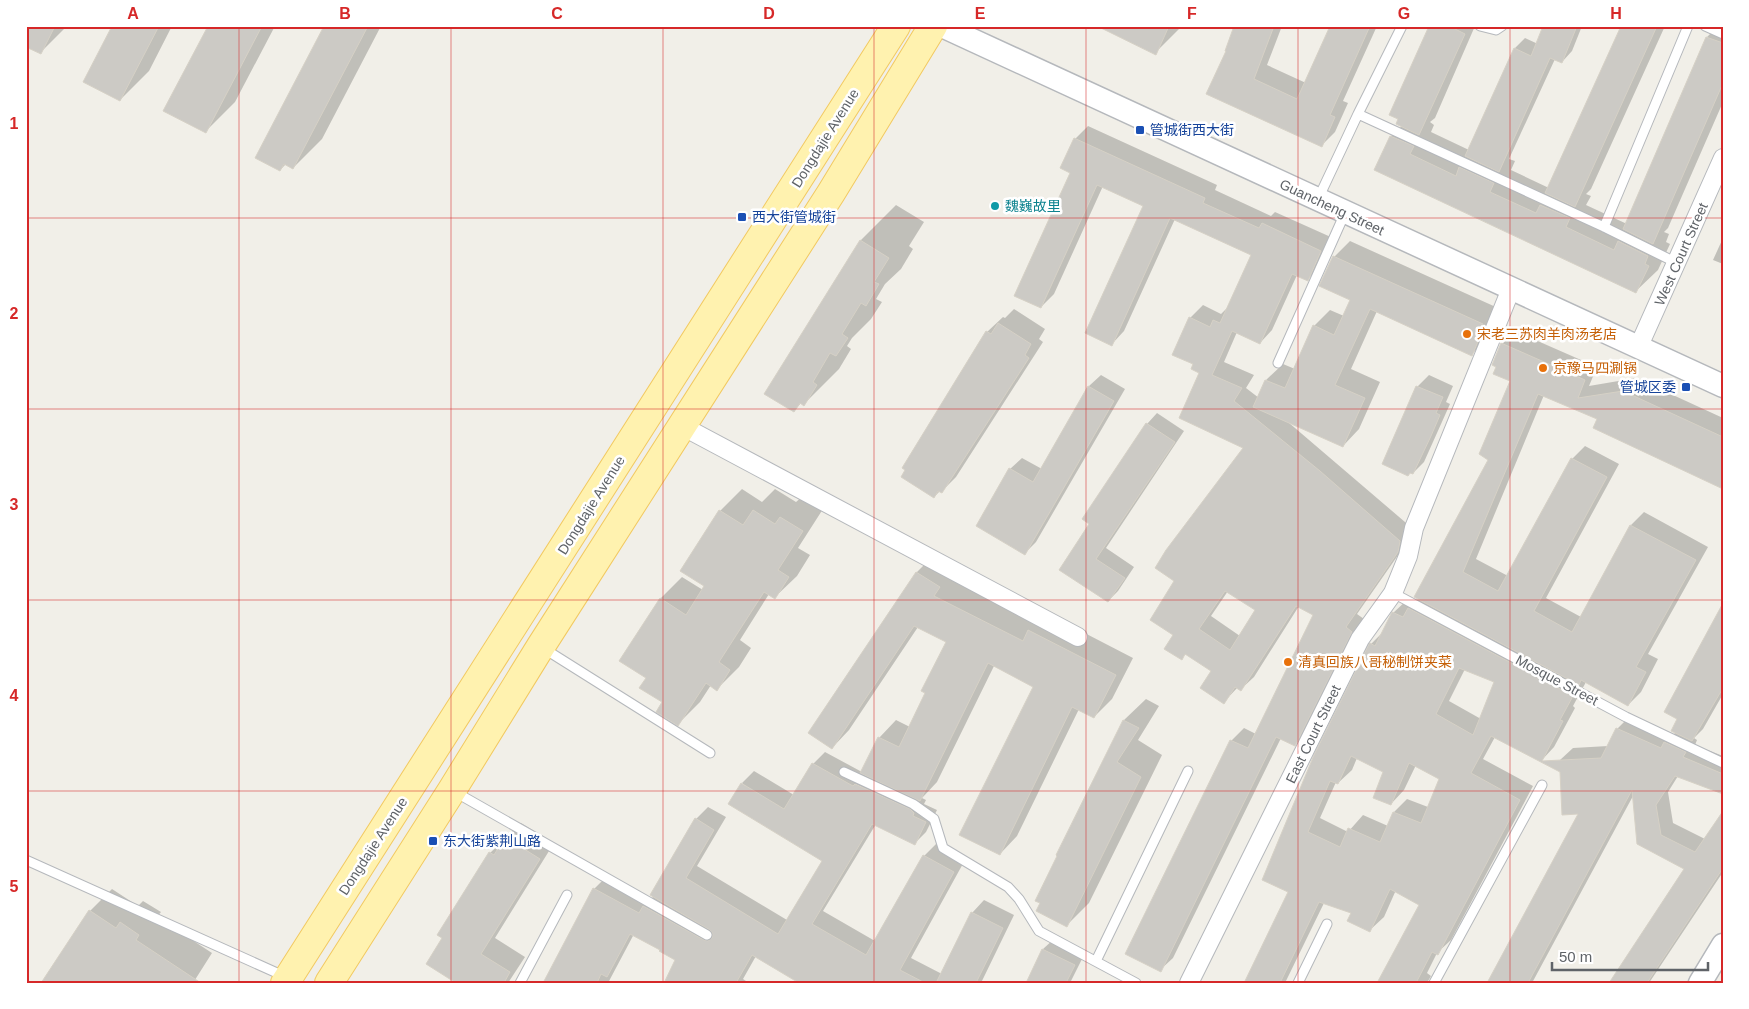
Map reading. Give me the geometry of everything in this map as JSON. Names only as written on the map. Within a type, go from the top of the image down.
[{"type":"main road","name":"Dongdajie Avenue","points":[[287,980],[896,26]]},
{"type":"main road","points":[[338,980],[541,646],[825,202],[933,26]]},
{"type":"street","name":"Guancheng Street","points":[[942,26],[1723,386]]},
{"type":"street","name":"West Court Street","points":[[1638,348],[1723,158]]},
{"type":"street","name":"East Court Street","points":[[1189,983],[1360,639],[1393,593],[1408,556],[1414,528],[1510,289]]},
{"type":"street","points":[[682,426],[1078,637]]},
{"type":"street","points":[[1700,983],[1723,945]]},
{"type":"lane","points":[[1318,200],[1402,26]]},
{"type":"lane","points":[[1480,26],[1496,30],[1502,26]]},
{"type":"lane","points":[[1604,227],[1688,26]]},
{"type":"lane","points":[[1705,26],[1723,34]]},
{"type":"lane","points":[[1358,114],[1604,227],[1676,263]]},
{"type":"lane","points":[[1278,363],[1345,213]]},
{"type":"lane","name":"Mosque Street","points":[[1393,593],[1626,717],[1723,763]]},
{"type":"lane","points":[[541,646],[710,754]]},
{"type":"lane","points":[[844,772],[912,804],[934,819],[943,848],[1008,887],[1019,899],[1039,931],[1136,983]]},
{"type":"lane","points":[[1096,961],[1188,772]]},
{"type":"lane","points":[[1434,983],[1542,785]]},
{"type":"lane","points":[[452,790],[707,935]]},
{"type":"lane","points":[[26,860],[287,980]]},
{"type":"lane","points":[[520,983],[567,895]]},
{"type":"lane","points":[[1298,983],[1327,924]]},
{"type":"building","points":[[26,26],[55,26],[41,54],[26,47]]},
{"type":"building","points":[[112,26],[159,26],[120,101],[83,82]]},
{"type":"building","points":[[208,26],[262,26],[206,133],[163,111]]},
{"type":"building","points":[[324,26],[368,26],[293,169],[284,164],[280,171],[255,158]]},
{"type":"building","points":[[1097,26],[1169,26],[1156,55]]},
{"type":"building","points":[[1234,26],[1274,26],[1254,79],[1297,99],[1330,26],[1370,26],[1330,115],[1335,117],[1322,147],[1206,94],[1226,51]]},
{"type":"building","points":[[1429,26],[1449,26],[1465,34],[1419,135],[1396,124],[1398,119],[1389,115]]},
{"type":"building","points":[[1543,26],[1577,26],[1562,63],[1550,58],[1499,172],[1465,156],[1514,48],[1531,56]]},
{"type":"building","points":[[1621,26],[1657,26],[1575,207],[1545,193]]},
{"type":"building","points":[[1706,37],[1723,43],[1723,83],[1653,244],[1623,229]]},
{"type":"building","points":[[1390,136],[1414,146],[1410,154],[1456,176],[1459,167],[1494,183],[1490,192],[1536,213],[1540,205],[1570,218],[1566,227],[1614,250],[1618,241],[1648,256],[1645,264],[1649,266],[1636,293],[1374,170]]},
{"type":"building","points":[[1074,138],[1205,198],[1203,203],[1259,228],[1262,223],[1321,251],[1308,281],[1292,274],[1260,344],[1232,331],[1212,375],[1242,388],[1234,401],[1320,471],[1400,541],[1398,552],[1346,627],[1352,632],[1295,746],[1276,737],[1161,972],[1125,954],[1230,740],[1248,748],[1313,615],[1296,606],[1241,691],[1235,687],[1224,704],[1200,688],[1211,671],[1185,654],[1182,660],[1164,649],[1173,635],[1150,620],[1174,581],[1155,568],[1166,550],[1243,448],[1179,418],[1199,373],[1191,369],[1193,364],[1172,355],[1189,317],[1210,327],[1213,320],[1220,323],[1251,255],[1170,218],[1112,346],[1085,333],[1143,206],[1097,185],[1041,308],[1014,296],[1070,173],[1060,168]],"holes":[[[1225,591],[1255,610],[1230,650],[1199,629]]]},
{"type":"building","points":[[860,240],[889,258],[874,282],[879,284],[866,306],[861,303],[842,334],[848,338],[836,356],[830,353],[813,382],[817,385],[804,406],[800,403],[794,412],[764,394]]},
{"type":"building","points":[[1333,256],[1483,324],[1478,333],[1481,334],[1472,356],[1370,309],[1335,385],[1365,398],[1343,447],[1253,407],[1265,380],[1285,388],[1313,325],[1334,335],[1350,300],[1319,286]]},
{"type":"building","points":[[998,323],[1031,344],[1025,355],[1029,358],[942,493],[938,491],[934,498],[901,477],[905,470],[902,468],[986,331],[991,334]]},
{"type":"building","points":[[1501,343],[1585,380],[1578,398],[1623,391],[1723,437],[1723,489],[1593,428],[1597,419],[1538,394],[1463,572],[1498,591],[1571,458],[1607,477],[1534,611],[1572,632],[1630,525],[1696,560],[1636,667],[1646,672],[1628,706],[1581,680],[1579,685],[1414,597],[1488,460],[1479,454],[1510,381],[1493,374],[1496,367],[1492,365]]},
{"type":"building","points":[[1088,386],[1114,401],[1025,555],[976,526],[1009,468],[1033,482]]},
{"type":"building","points":[[1416,386],[1443,397],[1436,413],[1440,415],[1431,436],[1413,474],[1410,473],[1408,476],[1382,464]]},
{"type":"building","points":[[1146,423],[1175,442],[1096,559],[1125,578],[1108,602],[1059,570],[1089,524],[1082,519]]},
{"type":"building","points":[[719,510],[743,525],[753,510],[775,524],[780,517],[803,531],[778,570],[789,577],[775,599],[764,592],[719,662],[730,670],[717,691],[706,683],[678,726],[656,712],[662,702],[639,688],[646,678],[619,661],[660,598],[686,615],[704,586],[680,571]]},
{"type":"building","points":[[916,572],[940,587],[934,596],[1023,641],[1028,630],[1116,675],[1094,718],[1072,707],[1000,855],[959,835],[1033,687],[988,663],[920,801],[860,773],[878,737],[899,747],[925,693],[921,691],[946,642],[914,626],[832,749],[808,733]]},
{"type":"building","points":[[1723,603],[1723,688],[1692,741],[1671,731],[1677,719],[1664,712]]},
{"type":"building","points":[[1408,608],[1573,696],[1560,720],[1563,721],[1542,761],[1601,758],[1616,728],[1661,748],[1664,742],[1686,752],[1683,757],[1723,774],[1723,794],[1675,776],[1656,805],[1661,835],[1695,852],[1723,811],[1723,868],[1647,983],[1609,983],[1684,869],[1637,844],[1632,790],[1528,983],[1487,983],[1578,814],[1562,815],[1560,772],[1491,736],[1471,773],[1520,800],[1438,955],[1432,952],[1416,983],[1377,983],[1419,905],[1390,889],[1370,932],[1347,921],[1351,913],[1319,902],[1280,983],[1244,983],[1288,892],[1262,880],[1314,755],[1369,644],[1375,646],[1392,612],[1403,617]],"holes":[[[1459,668],[1494,682],[1473,735],[1436,714]],[[1351,756],[1383,772],[1373,798],[1391,805],[1409,763],[1439,779],[1421,823],[1393,812],[1380,842],[1348,828],[1340,847],[1308,832],[1330,781],[1338,784]]]},
{"type":"building","points":[[1123,720],[1139,728],[1117,762],[1141,777],[1067,927],[1036,911],[1040,903],[1035,901]]},
{"type":"building","points":[[812,763],[853,786],[855,784],[910,809],[914,813],[913,816],[926,822],[915,845],[872,824],[812,924],[866,955],[923,855],[954,872],[900,970],[925,983],[799,983],[752,955],[736,983],[664,983],[675,960],[630,934],[607,977],[601,974],[597,983],[543,983],[593,888],[639,913],[643,906],[704,940],[708,941],[712,938],[713,934],[710,930],[650,895],[695,818],[714,830],[686,878],[778,934],[822,861],[728,804],[741,783],[784,809]]},
{"type":"building","points":[[505,837],[540,859],[481,954],[510,972],[504,983],[456,983],[426,964],[442,938],[437,935],[489,852],[494,855]]},
{"type":"building","points":[[89,910],[116,928],[120,922],[139,935],[136,940],[201,983],[41,983]]},
{"type":"building","points":[[971,912],[1003,928],[976,983],[936,983]]},
{"type":"building","points":[[1042,949],[1075,965],[1066,983],[1026,983]]},
{"type":"place","name":"管城街西大街","points":[[1140,130]]},
{"type":"place","name":"魏巍故里","points":[[995,206]]},
{"type":"place","name":"西大街管城街","points":[[742,217]]},
{"type":"place","name":"宋老三苏肉羊肉汤老店","points":[[1467,334]]},
{"type":"place","name":"京豫马四涮锅","points":[[1543,368]]},
{"type":"place","name":"管城区委","points":[[1686,387]]},
{"type":"place","name":"清真回族八哥秘制饼夹菜","points":[[1288,662]]},
{"type":"place","name":"东大街紫荆山路","points":[[433,841]]}]
